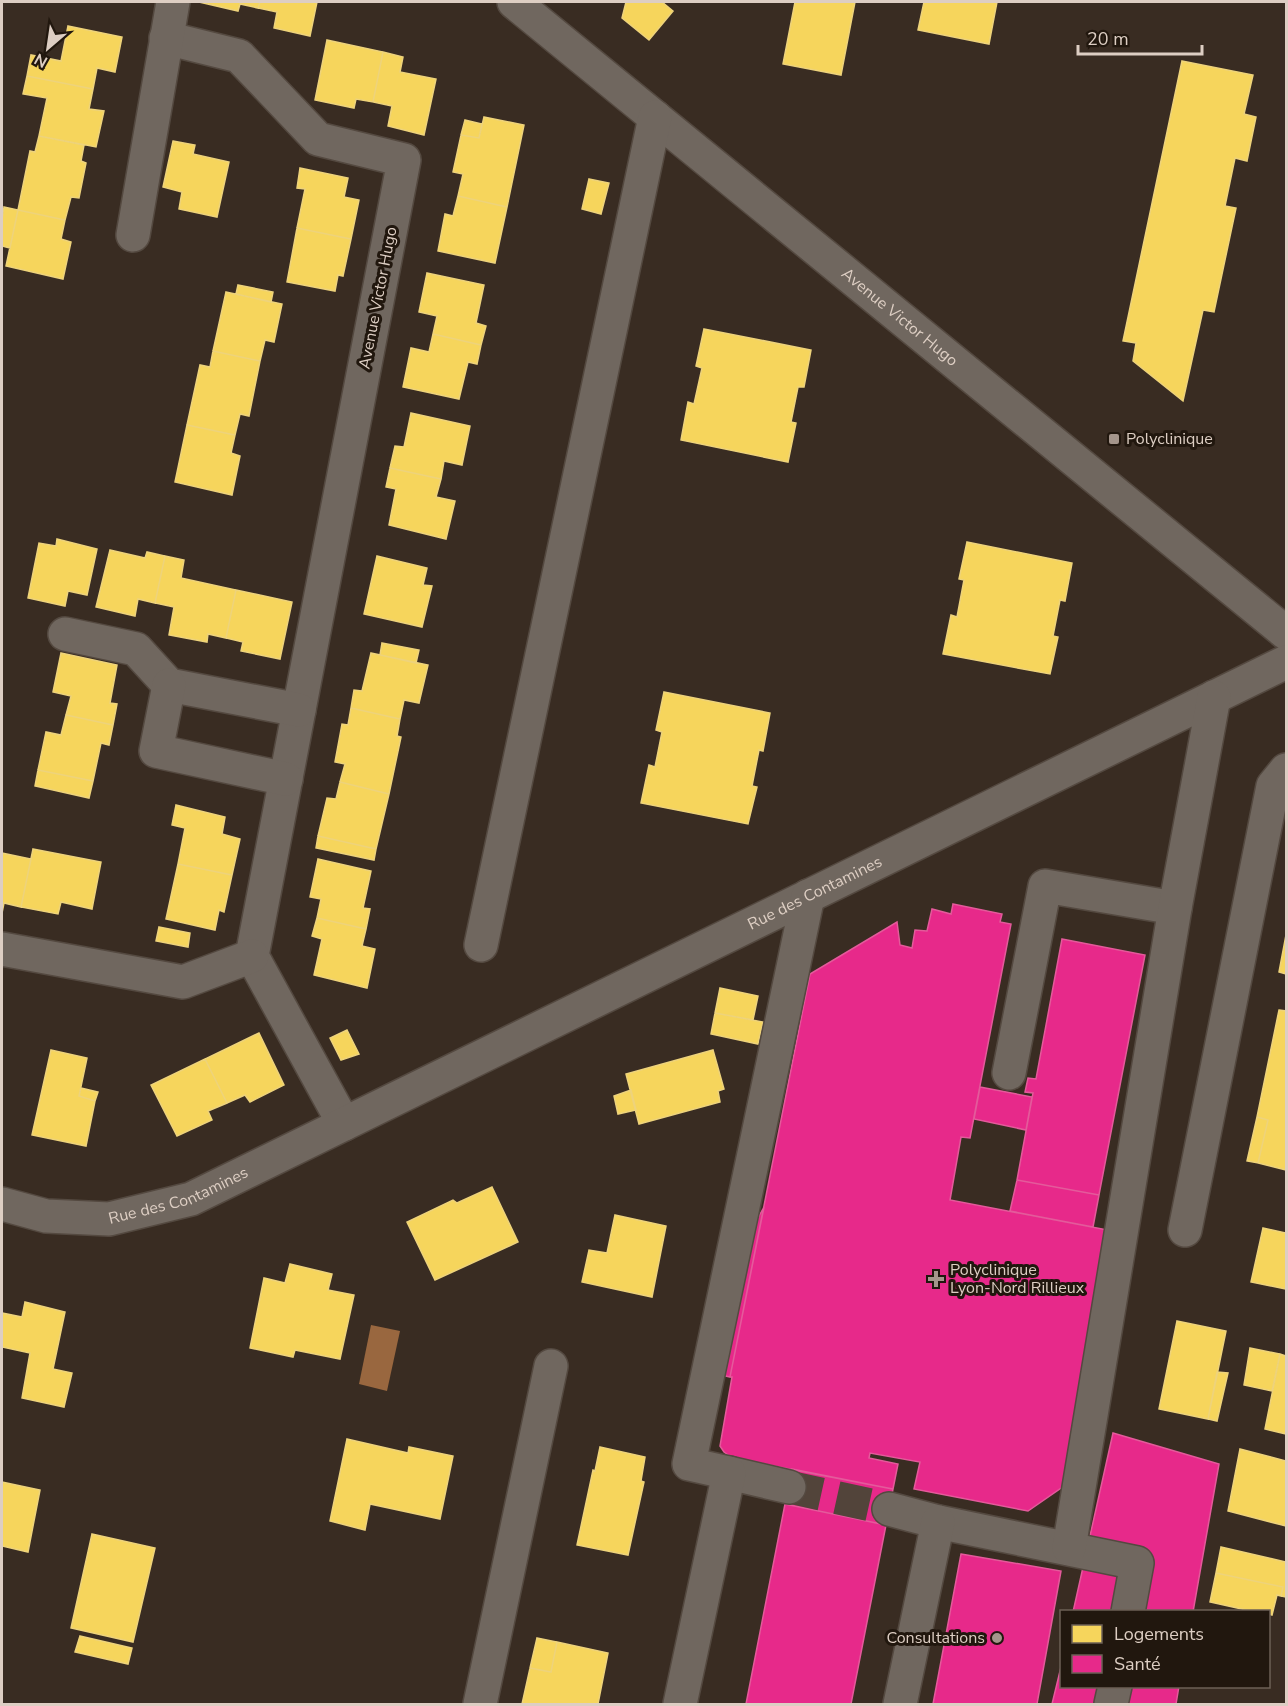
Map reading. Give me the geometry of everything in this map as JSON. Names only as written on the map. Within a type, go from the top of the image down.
[{"type":"street","points":[[133,234],[173,2]]},
{"type":"street","name":"Avenue Victor Hugo","points":[[514,2],[1287,633]]},
{"type":"street","name":"Avenue Victor Hugo","points":[[166,38],[239,57],[318,139],[404,160],[299,710]]},
{"type":"street","points":[[481,945],[655,117]]},
{"type":"street","points":[[65,634],[136,649],[169,685],[299,710],[252,956],[344,1124]]},
{"type":"street","name":"Rue des Contamines","points":[[2,1204],[46,1216],[110,1219],[191,1199],[1287,662]]},
{"type":"street","points":[[169,685],[156,751],[286,779]]},
{"type":"street","points":[[1069,1548],[1175,908],[1214,697]]},
{"type":"street","points":[[1185,1230],[1273,786],[1287,770]]},
{"type":"street","points":[[1009,1072],[1044,886],[1175,908]]},
{"type":"street","points":[[789,1487],[689,1464],[808,896]]},
{"type":"street","points":[[2,949],[183,982],[252,956]]},
{"type":"street","points":[[480,1704],[550,1366]]},
{"type":"street","points":[[680,1704],[729,1473]]},
{"type":"street","points":[[889,1509],[938,1522],[1137,1563],[1128,1610]]},
{"type":"street","points":[[900,1704],[938,1522]]},
{"type":"street","points":[[1111,1704],[1114,1688]]},
{"type":"shaded area","points":[[371,1325],[400,1331],[387,1391],[359,1384]]},
{"type":"building: Logements","points":[[199,2],[260,2],[258,8],[240,4],[238,11]]},
{"type":"building: Logements","points":[[260,2],[317,2],[310,36],[274,28],[277,12],[258,8]]},
{"type":"building: Logements","points":[[626,2],[662,2],[673,11],[649,40],[622,18]]},
{"type":"building: Logements","points":[[795,2],[855,2],[841,75],[783,64]]},
{"type":"building: Logements","points":[[924,2],[997,2],[989,44],[918,30]]},
{"type":"building: Logements","points":[[68,26],[122,37],[115,72],[97,68],[93,89],[27,76],[31,55],[61,61]]},
{"type":"building: Logements","points":[[327,40],[383,52],[373,102],[356,99],[354,108],[315,100]]},
{"type":"building: Logements","points":[[383,52],[403,57],[400,72],[436,79],[424,135],[388,126],[392,106],[373,102]]},
{"type":"building: Logements","points":[[1182,61],[1253,75],[1244,114],[1256,117],[1247,161],[1235,158],[1225,206],[1236,208],[1214,312],[1203,310],[1183,401],[1133,361],[1136,343],[1123,341]]},
{"type":"building: Logements","points":[[27,76],[93,89],[89,109],[104,111],[96,147],[39,136],[47,98],[23,94]]},
{"type":"building: Logements","points":[[484,117],[524,125],[507,207],[458,196],[463,174],[453,172],[461,135],[479,138]]},
{"type":"building: Logements","points":[[465,120],[482,124],[479,138],[461,135]]},
{"type":"building: Logements","points":[[39,136],[84,145],[81,161],[86,163],[79,198],[71,197],[65,220],[18,210],[30,151],[35,152]]},
{"type":"building: Logements","points":[[173,141],[195,145],[193,154],[229,162],[217,217],[179,209],[182,192],[163,187]]},
{"type":"building: Logements","points":[[300,168],[348,178],[344,197],[359,200],[351,239],[297,228],[305,189],[297,188]]},
{"type":"building: Logements","points":[[589,179],[609,183],[601,214],[582,209]]},
{"type":"building: Logements","points":[[458,196],[507,207],[495,263],[438,251],[445,214],[453,216]]},
{"type":"building: Logements","points":[[4,207],[18,210],[10,248],[2,246]]},
{"type":"building: Logements","points":[[18,210],[65,220],[61,239],[71,242],[63,279],[6,266]]},
{"type":"building: Logements","points":[[297,228],[351,239],[343,276],[338,275],[335,291],[287,282]]},
{"type":"building: Logements","points":[[427,273],[484,285],[476,323],[486,326],[481,345],[433,334],[437,316],[419,312]]},
{"type":"building: Logements","points":[[238,285],[273,292],[271,302],[236,294]]},
{"type":"building: Logements","points":[[226,292],[282,304],[274,342],[265,340],[260,361],[213,351]]},
{"type":"building: Logements","points":[[704,329],[811,350],[804,387],[798,387],[791,422],[796,423],[788,462],[681,440],[688,402],[694,404],[702,368],[696,366]]},
{"type":"building: Logements","points":[[433,334],[481,345],[477,364],[468,362],[459,399],[403,387],[411,348],[429,352]]},
{"type":"building: Logements","points":[[213,351],[260,361],[249,416],[240,414],[235,435],[187,425],[200,365],[210,367]]},
{"type":"building: Logements","points":[[411,413],[470,426],[462,465],[444,461],[441,479],[390,468],[395,446],[404,447]]},
{"type":"building: Logements","points":[[187,425],[235,435],[231,453],[240,456],[232,495],[175,482]]},
{"type":"building: Logements","points":[[390,468],[441,479],[436,497],[455,501],[446,539],[389,525],[396,489],[386,487]]},
{"type":"building: Logements","points":[[57,539],[97,549],[87,595],[68,591],[65,606],[28,598],[39,543],[56,546]]},
{"type":"building: Logements","points":[[967,542],[1072,563],[1065,601],[1060,600],[1053,636],[1058,637],[1050,674],[943,654],[951,615],[957,617],[964,580],[959,579]]},
{"type":"building: Logements","points":[[110,550],[145,558],[147,552],[165,556],[155,603],[138,599],[135,616],[96,607]]},
{"type":"building: Logements","points":[[165,556],[184,560],[181,578],[236,590],[226,638],[208,634],[207,642],[169,635],[174,607],[155,603]]},
{"type":"building: Logements","points":[[377,556],[427,568],[423,585],[432,586],[422,627],[364,614]]},
{"type":"building: Logements","points":[[236,590],[292,602],[280,659],[241,651],[243,642],[226,638]]},
{"type":"building: Logements","points":[[382,643],[419,650],[416,663],[380,655]]},
{"type":"building: Logements","points":[[61,653],[117,665],[110,703],[117,704],[113,725],[66,715],[71,696],[53,692]]},
{"type":"building: Logements","points":[[371,653],[428,665],[419,703],[404,700],[400,719],[351,708],[354,690],[362,691]]},
{"type":"building: Logements","points":[[664,692],[770,713],[763,751],[759,750],[752,786],[757,787],[748,824],[641,803],[649,765],[655,767],[662,732],[656,730]]},
{"type":"building: Logements","points":[[351,708],[400,719],[397,736],[401,737],[389,794],[340,782],[345,764],[335,762],[342,724],[348,725]]},
{"type":"building: Logements","points":[[66,715],[113,725],[109,745],[101,743],[93,781],[38,770],[46,732],[61,735]]},
{"type":"building: Logements","points":[[38,770],[93,781],[89,798],[35,786]]},
{"type":"building: Logements","points":[[340,782],[389,794],[376,849],[318,836],[327,798],[336,799]]},
{"type":"building: Logements","points":[[176,805],[225,817],[222,834],[240,839],[232,875],[178,864],[185,828],[172,825]]},
{"type":"building: Logements","points":[[318,836],[376,849],[374,860],[316,848]]},
{"type":"building: Logements","points":[[33,849],[101,862],[92,909],[61,902],[58,914],[21,907]]},
{"type":"building: Logements","points":[[2,853],[31,859],[21,907],[4,903],[2,913]]},
{"type":"building: Logements","points":[[318,859],[371,871],[363,908],[370,909],[366,929],[317,918],[321,899],[310,897]]},
{"type":"building: Logements","points":[[178,864],[232,875],[224,912],[219,910],[215,930],[166,919]]},
{"type":"building: Logements","points":[[317,918],[366,929],[362,946],[375,949],[367,988],[314,975],[322,939],[312,936]]},
{"type":"building: Logements","points":[[159,927],[190,933],[188,947],[156,941]]},
{"type":"building: Logements","points":[[1286,935],[1286,974],[1279,972]]},
{"type":"building: Logements","points":[[720,988],[758,996],[753,1020],[715,1013]]},
{"type":"building: Logements","points":[[1279,1010],[1286,1011],[1286,1170],[1258,1163],[1268,1120],[1257,1117]]},
{"type":"building: Logements","points":[[715,1013],[763,1022],[758,1044],[711,1034]]},
{"type":"building: Logements","points":[[347,1030],[359,1054],[341,1060],[330,1038]]},
{"type":"building: Logements","points":[[259,1033],[284,1085],[250,1102],[245,1095],[227,1103],[205,1059]]},
{"type":"building: Logements","points":[[51,1050],[87,1058],[79,1096],[95,1101],[86,1146],[32,1135]]},
{"type":"building: Logements","points":[[713,1050],[724,1089],[718,1091],[720,1102],[639,1124],[626,1074]]},
{"type":"building: Logements","points":[[205,1059],[227,1103],[208,1111],[212,1120],[177,1136],[151,1085]]},
{"type":"building: Logements","points":[[81,1088],[98,1092],[95,1101],[79,1096]]},
{"type":"building: Logements","points":[[631,1090],[636,1110],[618,1114],[614,1096]]},
{"type":"building: Logements","points":[[1257,1117],[1268,1120],[1258,1163],[1247,1161]]},
{"type":"building: Logements","points":[[492,1187],[518,1242],[435,1280],[407,1222],[453,1200],[457,1203]]},
{"type":"building: Logements","points":[[615,1215],[666,1226],[652,1297],[582,1282],[589,1250],[607,1253]]},
{"type":"building: Logements","points":[[1263,1228],[1286,1233],[1286,1289],[1251,1282]]},
{"type":"building: Logements","points":[[290,1264],[332,1274],[328,1290],[354,1295],[340,1359],[295,1350],[293,1357],[250,1348],[264,1278],[285,1283]]},
{"type":"building: Logements","points":[[25,1302],[65,1312],[53,1369],[72,1373],[64,1407],[22,1398],[30,1353],[2,1347],[2,1313],[22,1317]]},
{"type":"building: Logements","points":[[1177,1321],[1226,1331],[1208,1419],[1159,1409]]},
{"type":"building: Logements","points":[[1250,1348],[1280,1354],[1272,1391],[1244,1385]]},
{"type":"building: Logements","points":[[1280,1354],[1286,1356],[1286,1434],[1265,1429]]},
{"type":"building: Logements","points":[[1217,1372],[1228,1373],[1217,1421],[1208,1419]]},
{"type":"building: Logements","points":[[347,1439],[408,1453],[409,1447],[453,1456],[440,1519],[370,1504],[365,1530],[330,1521]]},
{"type":"building: Logements","points":[[600,1447],[645,1457],[641,1481],[644,1482],[628,1555],[577,1545]]},
{"type":"building: Logements","points":[[1240,1449],[1286,1461],[1286,1526],[1228,1511]]},
{"type":"building: Logements","points":[[2,1482],[40,1490],[28,1552],[2,1546]]},
{"type":"building: Logements","points":[[92,1534],[155,1548],[133,1642],[71,1628]]},
{"type":"building: Logements","points":[[1221,1547],[1286,1562],[1286,1597],[1281,1596],[1283,1587],[1216,1573]]},
{"type":"building: Logements","points":[[1216,1573],[1283,1587],[1281,1596],[1277,1595],[1272,1615],[1270,1610],[1246,1610],[1210,1602]]},
{"type":"building: Logements","points":[[80,1636],[132,1648],[128,1664],[75,1652]]},
{"type":"building: Logements","points":[[537,1638],[557,1642],[551,1672],[530,1668]]},
{"type":"building: Logements","points":[[557,1642],[608,1653],[598,1704],[522,1704],[530,1668],[551,1672]]},
{"type":"building: Santé","points":[[953,904],[1002,914],[1000,922],[1011,924],[970,1138],[961,1137],[950,1200],[1113,1231],[1064,1486],[1028,1511],[914,1489],[920,1462],[870,1453],[869,1458],[898,1464],[893,1489],[732,1458],[720,1446],[732,1377],[730,1377],[810,974],[897,922],[900,945],[912,948],[915,930],[927,931],[932,909],[951,914]]},
{"type":"building: Santé","points":[[1062,939],[1145,955],[1099,1195],[1017,1180],[1033,1093],[1025,1092],[1028,1078],[1036,1079]]},
{"type":"building: Santé","points":[[980,1087],[1032,1097],[1026,1130],[974,1119]]},
{"type":"building: Santé","points":[[1017,1180],[1099,1195],[1093,1227],[1010,1211]]},
{"type":"building: Santé","points":[[764,1207],[730,1377],[721,1375],[749,1234]]},
{"type":"building: Santé","points":[[1113,1433],[1219,1464],[1193,1610],[1073,1610]]},
{"type":"building: Santé","points":[[792,1469],[893,1489],[886,1525],[785,1504]]},
{"type":"building: Santé","points":[[785,1504],[886,1525],[851,1704],[746,1704]]},
{"type":"building: Santé","name":"Consultations","points":[[961,1554],[1061,1571],[1037,1704],[933,1704]]},
{"type":"building: Santé","points":[[1060,1671],[1060,1688],[1179,1688],[1176,1704],[1052,1704]]},
{"type":"tunnel","points":[[789,1487],[889,1509]]},
{"type":"place","name":"Polyclinique","points":[[1114,439]]},
{"type":"place","name":"Polyclinique Lyon-Nord Rillieux","points":[[936,1279]]},
{"type":"place","name":"Consultations","points":[[997,1638]]}]
